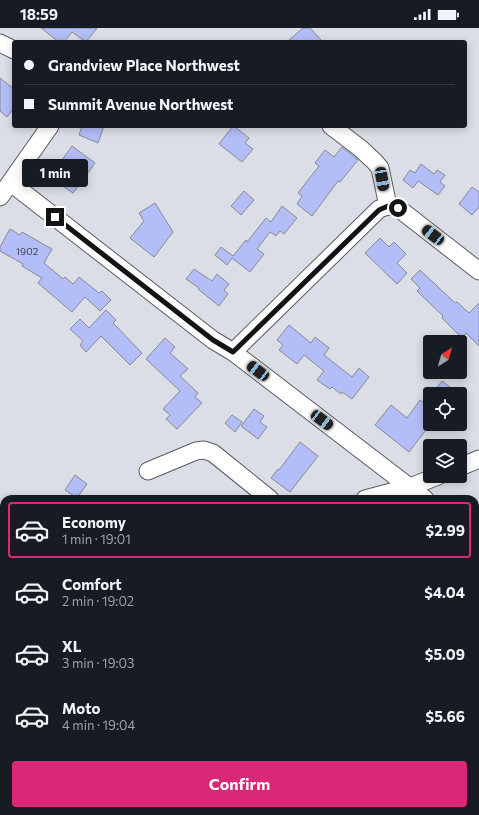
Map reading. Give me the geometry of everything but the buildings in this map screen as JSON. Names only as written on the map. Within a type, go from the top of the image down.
[{"type":"street","points":[[0,43],[12,49]]},
{"type":"street","points":[[0,197],[49,128]]},
{"type":"street","points":[[334,128],[360,148],[380,168],[388,206]]},
{"type":"street","points":[[11,183],[213,340],[233,352],[420,495]]},
{"type":"street","points":[[233,352],[379,210],[388,206],[398,208],[479,271]]},
{"type":"street","points":[[148,471],[196,451],[204,450],[213,453],[265,495]]},
{"type":"street","points":[[467,464],[479,459]]},
{"type":"street","points":[[380,495],[423,482]]},
{"type":"route","points":[[55,217],[213,340],[233,352],[379,210],[388,206],[398,208]]}]
